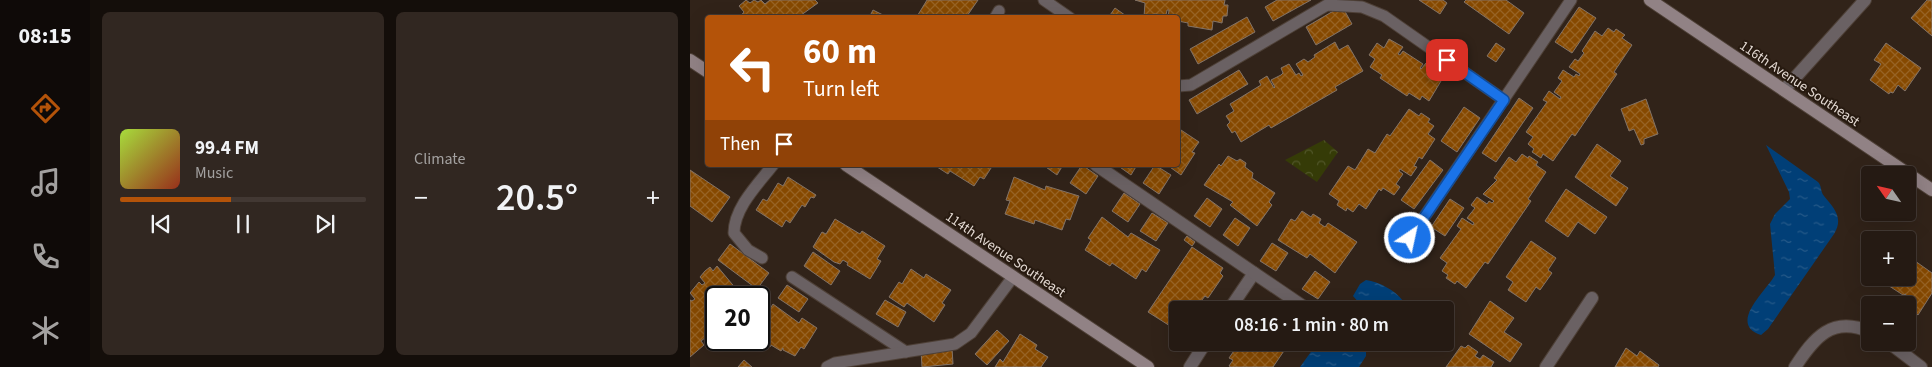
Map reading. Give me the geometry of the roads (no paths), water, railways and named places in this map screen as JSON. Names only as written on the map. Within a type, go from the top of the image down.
[{"type":"street","name":"116th Avenue Southeast","points":[[1650,0],[1932,190]]},
{"type":"street","points":[[1784,90],[1865,0]]},
{"type":"street","points":[[690,60],[705,70]]},
{"type":"street","name":"114th Avenue Southeast","points":[[849,167],[1148,367]]},
{"type":"street","points":[[1099,167],[1295,301]]},
{"type":"street","points":[[1235,301],[1254,273]]},
{"type":"street","points":[[1546,367],[1592,298]]},
{"type":"street","points":[[1795,367],[1809,346],[1821,334],[1836,326],[1850,326],[1861,329]]},
{"type":"street","points":[[1190,367],[1200,351]]},
{"type":"street","points":[[1900,351],[1921,367]]},
{"type":"lane","points":[[1044,0],[1066,15]]},
{"type":"lane","points":[[1410,238],[1571,0]]},
{"type":"lane","points":[[1180,86],[1191,85],[1327,5],[1362,7],[1384,16],[1504,100]]},
{"type":"lane","points":[[762,258],[748,250],[734,233],[734,224],[739,212],[772,167]]},
{"type":"lane","points":[[792,277],[906,352]]},
{"type":"lane","points":[[827,367],[835,363],[955,344],[971,334],[1013,277]]},
{"type":"water","points":[[1766,145],[1818,182],[1838,218],[1838,223],[1834,234],[1768,329],[1761,335],[1752,330],[1748,323],[1748,315],[1752,306],[1775,275],[1770,224],[1775,214],[1790,199],[1789,192]]},
{"type":"water","points":[[1366,280],[1376,283],[1396,293],[1403,301],[1358,301],[1353,296],[1360,284]]},
{"type":"water","points":[[1312,351],[1366,351],[1366,356],[1359,367],[1300,367]]}]
